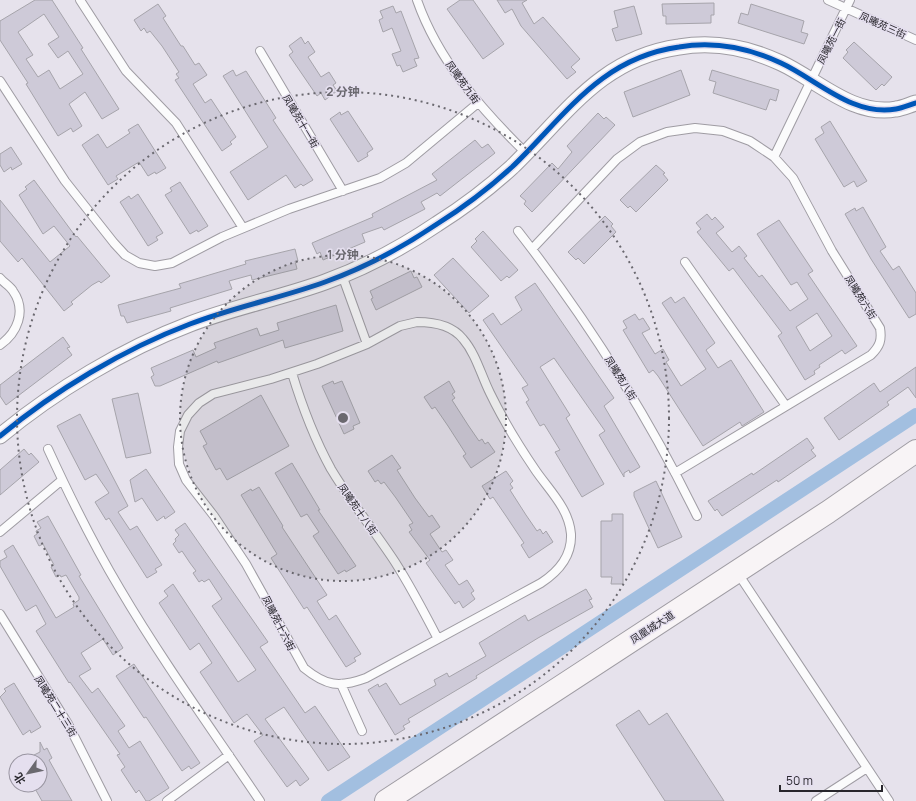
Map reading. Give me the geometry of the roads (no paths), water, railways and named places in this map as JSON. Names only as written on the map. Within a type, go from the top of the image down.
[{"type":"main road","name":"凤凰城大道","points":[[386,801],[828,512],[916,451]]},
{"type":"street","points":[[0,436],[72,383],[137,348],[189,324],[326,282],[366,264],[436,225],[475,198],[526,153],[596,82],[623,64],[647,53],[678,47],[707,44],[740,49],[781,63],[843,99],[866,107],[893,110],[916,103]]},
{"type":"lane","points":[[80,0],[126,71],[176,123],[243,228]]},
{"type":"lane","name":"凤曦苑九街","points":[[417,0],[439,47],[463,85],[493,121],[526,153]]},
{"type":"lane","name":"凤曦苑三街","points":[[828,0],[848,4],[916,40]]},
{"type":"lane","name":"凤曦苑一街","points":[[774,157],[848,4]]},
{"type":"lane","name":"凤曦苑十一街","points":[[260,51],[343,191]]},
{"type":"lane","points":[[0,81],[65,181],[125,255],[139,263],[156,266],[172,263],[243,228],[289,209],[380,178],[406,163],[478,103]]},
{"type":"lane","points":[[532,248],[617,159],[640,142],[667,132],[695,128],[723,131],[750,141],[774,157]]},
{"type":"lane","name":"凤曦苑六街","points":[[676,473],[871,355],[878,348],[882,338],[880,328],[832,251],[793,178],[774,157]]},
{"type":"lane","name":"凤曦苑八街","points":[[518,231],[576,308],[636,400],[676,473],[697,516]]},
{"type":"lane","points":[[685,262],[786,406]]},
{"type":"lane","points":[[342,275],[367,344]]},
{"type":"lane","points":[[0,278],[13,292],[19,306],[19,320],[13,334],[0,345]]},
{"type":"lane","name":"凤曦苑十六街","points":[[416,322],[433,322],[449,328],[462,337],[472,351],[478,367],[504,420],[536,471],[562,506],[569,520],[571,535],[569,550],[563,564],[553,575],[366,678],[350,684],[333,685],[317,679],[304,668],[246,564],[214,516],[186,480],[179,464],[178,447],[180,431],[188,415],[199,403],[213,394],[292,373],[367,344],[400,326],[416,322]]},
{"type":"lane","name":"凤曦苑十八街","points":[[292,373],[305,412],[331,468],[349,497],[394,561],[417,599],[438,639]]},
{"type":"lane","points":[[48,449],[94,544],[147,634],[260,801]]},
{"type":"lane","points":[[0,532],[62,480]]},
{"type":"lane","points":[[736,572],[889,801]]},
{"type":"lane","name":"凤曦苑二十三街","points":[[0,614],[14,639],[68,724],[107,801]]},
{"type":"lane","points":[[341,684],[362,731]]},
{"type":"lane","points":[[167,801],[229,755]]},
{"type":"lane","points":[[816,801],[867,768]]},
{"type":"waterway","points":[[328,801],[916,415]]}]
